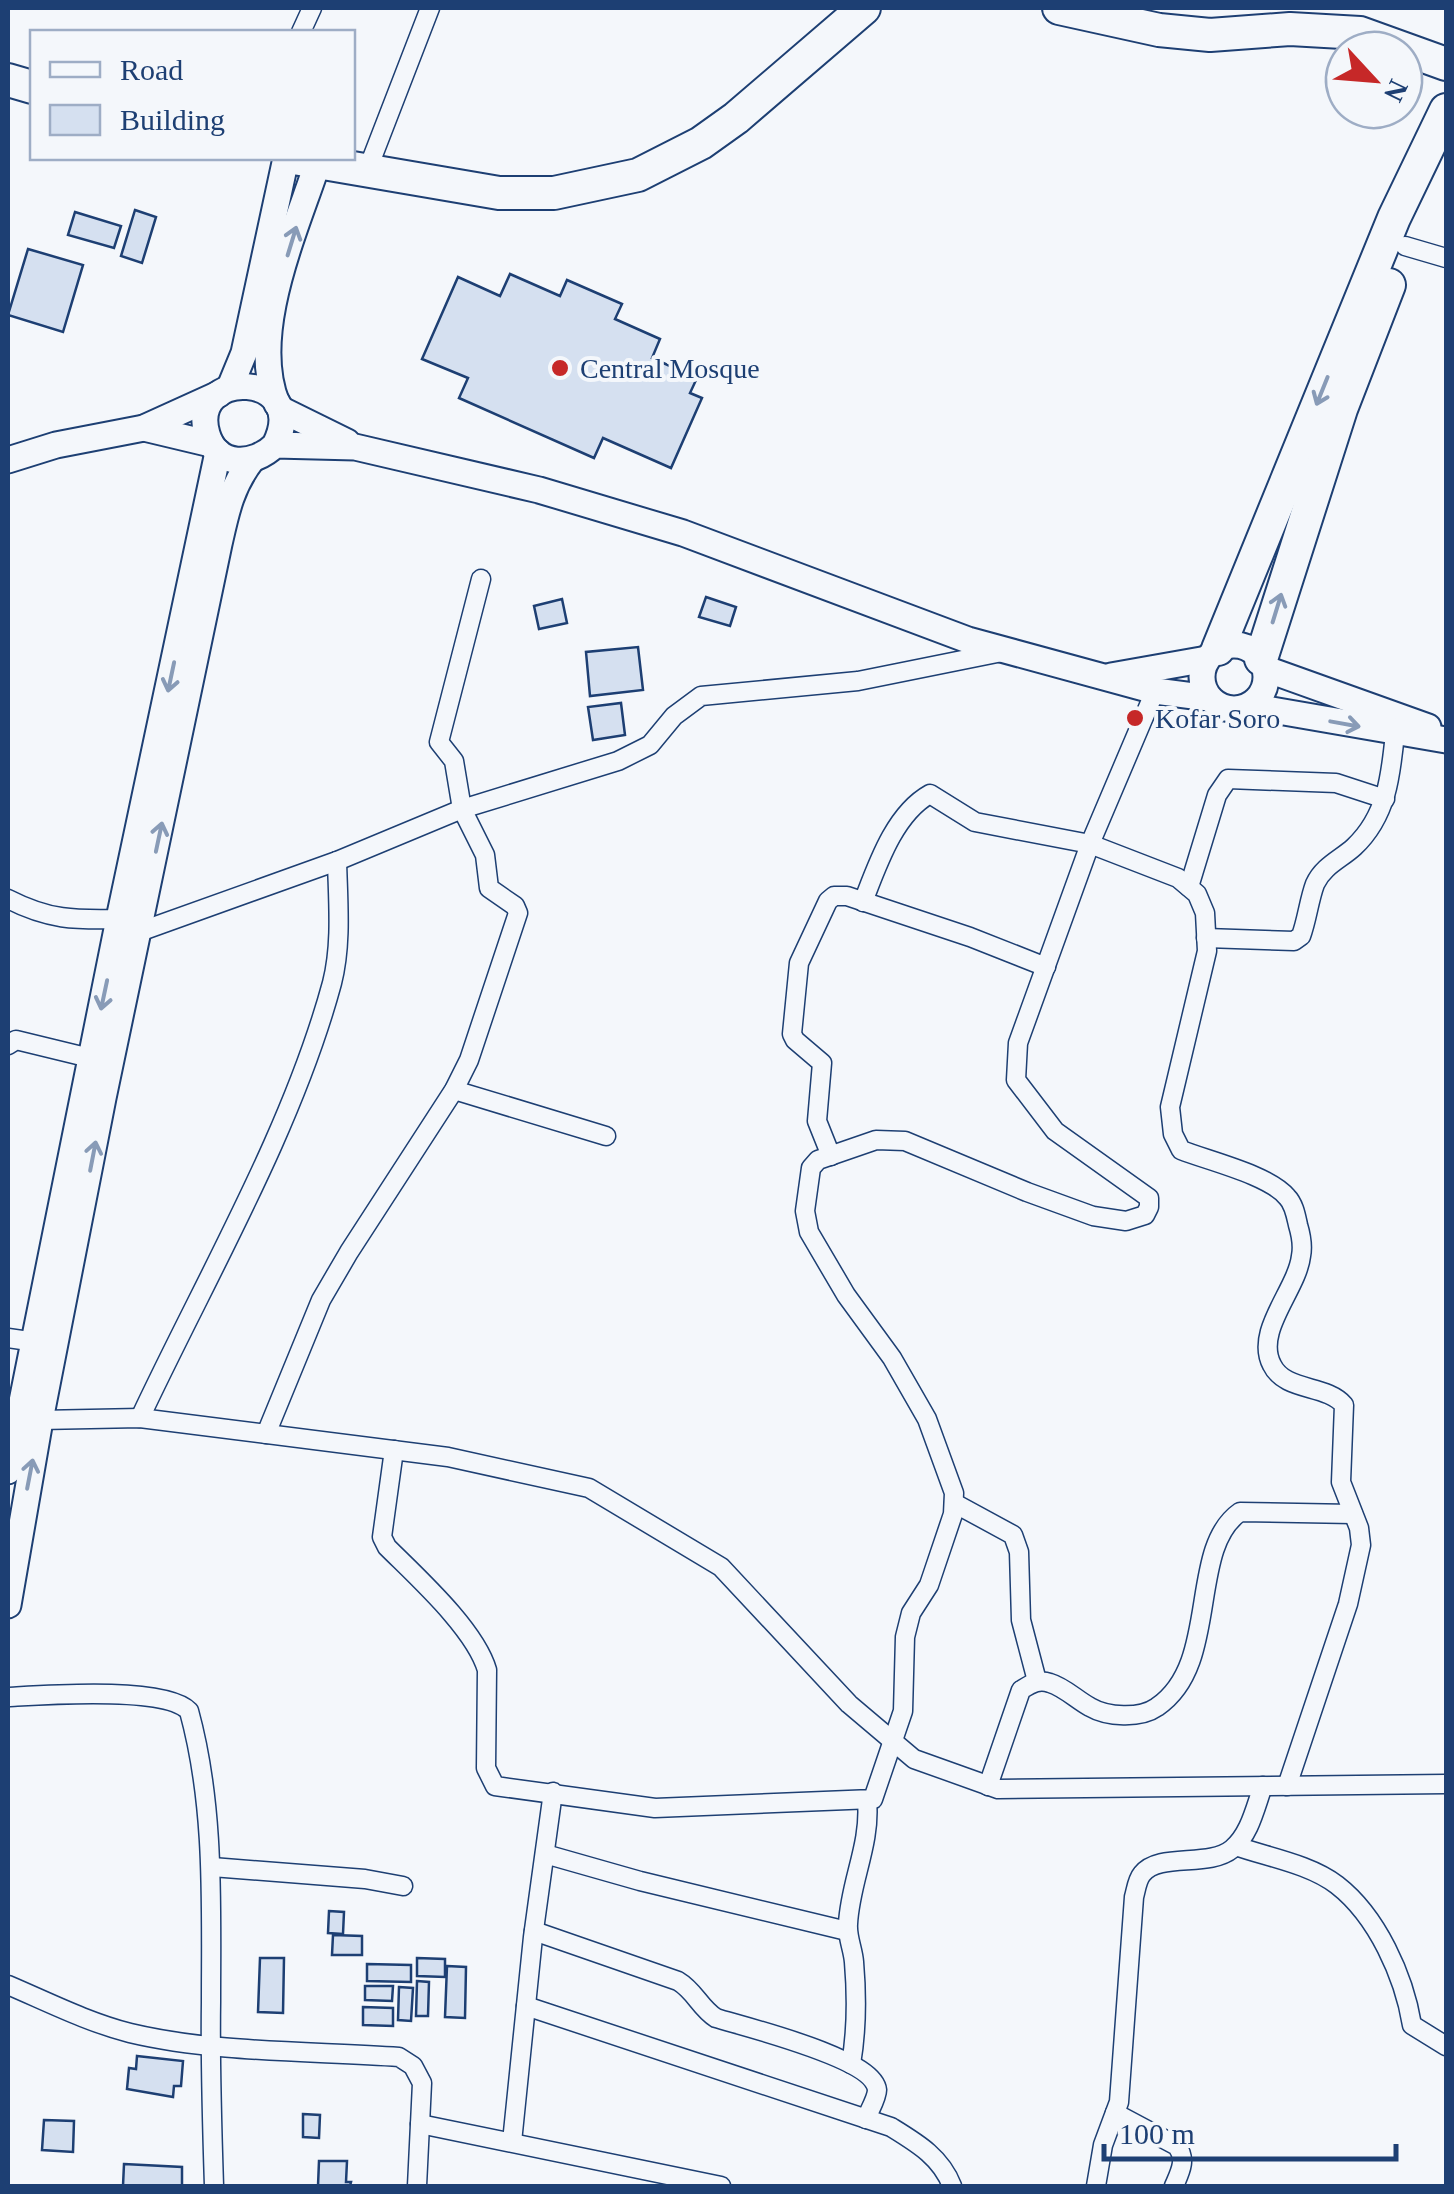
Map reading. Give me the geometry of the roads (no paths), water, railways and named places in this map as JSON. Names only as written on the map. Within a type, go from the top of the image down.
[{"type":"highway","points":[[305,160],[499,193],[554,192],[638,174],[700,143],[736,118],[864,8]]},
{"type":"highway","points":[[1059,8],[1138,16],[1210,35],[1290,29],[1333,19],[1360,33],[1446,64]]},
{"type":"highway","points":[[1212,654],[1394,218],[1446,110]]},
{"type":"highway","points":[[1263,664],[1341,409],[1404,246],[1446,153]]},
{"type":"main road","points":[[8,1605],[11,1557],[40,1420],[215,448],[206,417],[244,353],[299,160]]},
{"type":"main road","points":[[144,428],[215,448],[239,462],[265,456],[275,446],[282,422],[268,372],[268,333],[299,160]]},
{"type":"main road","points":[[8,460],[56,445],[144,428],[224,390],[256,386],[278,406],[356,447]]},
{"type":"main road","points":[[275,446],[356,447],[538,490],[683,533],[968,640],[1155,691],[1209,698],[1228,709],[1250,706],[1394,733],[1446,737]]},
{"type":"main road","points":[[8,1471],[90,1058],[129,926],[229,498],[251,461]]},
{"type":"main road","points":[[1106,676],[1240,645],[1252,650],[1263,664],[1446,737]]},
{"type":"main road","points":[[1209,698],[1202,686],[1202,672],[1212,654]]},
{"type":"main road","points":[[1250,706],[1264,690],[1263,664]]},
{"type":"street","points":[[367,171],[430,8]]},
{"type":"street","points":[[1404,246],[1446,258]]},
{"type":"street","points":[[266,1434],[321,1300],[469,1060],[518,913],[515,906],[489,888],[485,855],[462,809],[454,761],[443,749],[439,735],[480,579]]},
{"type":"street","points":[[8,899],[41,916],[129,926],[337,861],[462,809],[618,761],[650,745],[674,716],[701,696],[858,681],[1008,651]]},
{"type":"street","points":[[394,1450],[382,1537],[387,1547],[438,1597],[484,1658],[486,1768],[490,1779],[502,1789],[553,1792],[655,1808],[873,1799],[902,1712],[905,1637],[911,1614],[929,1585],[954,1502],[946,1466],[927,1419],[809,1232],[805,1211],[811,1168],[831,1156],[876,1140],[904,1141],[1093,1216],[1126,1221],[1145,1215],[1149,1198],[1055,1131],[1016,1080],[1018,1043],[1090,844],[1155,691]]},
{"type":"street","points":[[1206,938],[1294,941],[1302,936],[1316,882],[1328,867],[1356,846],[1385,799],[1390,785],[1394,733]]},
{"type":"street","points":[[1189,887],[1217,795],[1228,779],[1336,784],[1385,799]]},
{"type":"street","points":[[863,902],[880,857],[902,823],[930,794],[975,822],[1090,844],[1178,878],[1198,894],[1205,913],[1207,950],[1170,1107],[1172,1134],[1181,1150],[1266,1183],[1286,1195],[1293,1206],[1302,1256],[1271,1330],[1267,1352],[1272,1368],[1285,1380],[1336,1397],[1344,1405],[1341,1482],[1360,1545],[1348,1604],[1288,1786]]},
{"type":"street","points":[[140,1418],[228,1240],[306,1056],[332,981],[339,917],[337,861]]},
{"type":"street","points":[[831,1156],[817,1121],[822,1063],[792,1034],[799,963],[828,901],[834,896],[847,896],[1046,967]]},
{"type":"street","points":[[8,1045],[16,1040],[90,1058]]},
{"type":"street","points":[[454,1090],[606,1136]]},
{"type":"street","points":[[8,1338],[36,1342]]},
{"type":"street","points":[[40,1420],[140,1418],[448,1457],[589,1488],[721,1567],[849,1704],[914,1759],[998,1789],[1446,1784]]},
{"type":"street","points":[[954,1502],[1013,1535],[1019,1552],[1021,1620],[1036,1681]]},
{"type":"street","points":[[988,1786],[1021,1690],[1036,1681],[1051,1683],[1094,1710],[1130,1716],[1157,1708],[1177,1685],[1197,1645],[1215,1544],[1226,1522],[1240,1512],[1353,1514]]},
{"type":"street","points":[[8,1696],[85,1693],[172,1700],[189,1711],[203,1761],[212,1867],[210,2044],[214,2186]]},
{"type":"street","points":[[1096,2186],[1103,2144],[1121,2088],[1134,1896],[1140,1876],[1153,1865],[1224,1856],[1248,1827],[1263,1786]]},
{"type":"street","points":[[512,2142],[553,1792]]},
{"type":"street","points":[[851,2064],[856,1992],[847,1930],[869,1823],[867,1801]]},
{"type":"street","points":[[1236,1846],[1335,1883],[1358,1906],[1381,1940],[1398,1976],[1412,2025],[1446,2046]]},
{"type":"street","points":[[545,1854],[640,1882],[847,1930]]},
{"type":"street","points":[[212,1867],[365,1879],[403,1886]]},
{"type":"street","points":[[534,1931],[678,1980],[691,1988],[703,2010],[716,2018],[811,2046],[851,2064],[863,2071],[877,2090],[866,2119]]},
{"type":"street","points":[[8,1985],[94,2022],[132,2033],[210,2044],[399,2057],[413,2066],[422,2083],[418,2186]]},
{"type":"street","points":[[526,2006],[891,2128],[923,2147],[946,2168],[952,2186]]},
{"type":"street","points":[[1115,2113],[1176,2146],[1182,2154],[1182,2164],[1174,2186]]},
{"type":"street","points":[[420,2124],[721,2186]]},
{"type":"place","name":"Central Mosque","points":[[560,368]]},
{"type":"place","name":"Kofar Soro","points":[[1135,718]]}]
